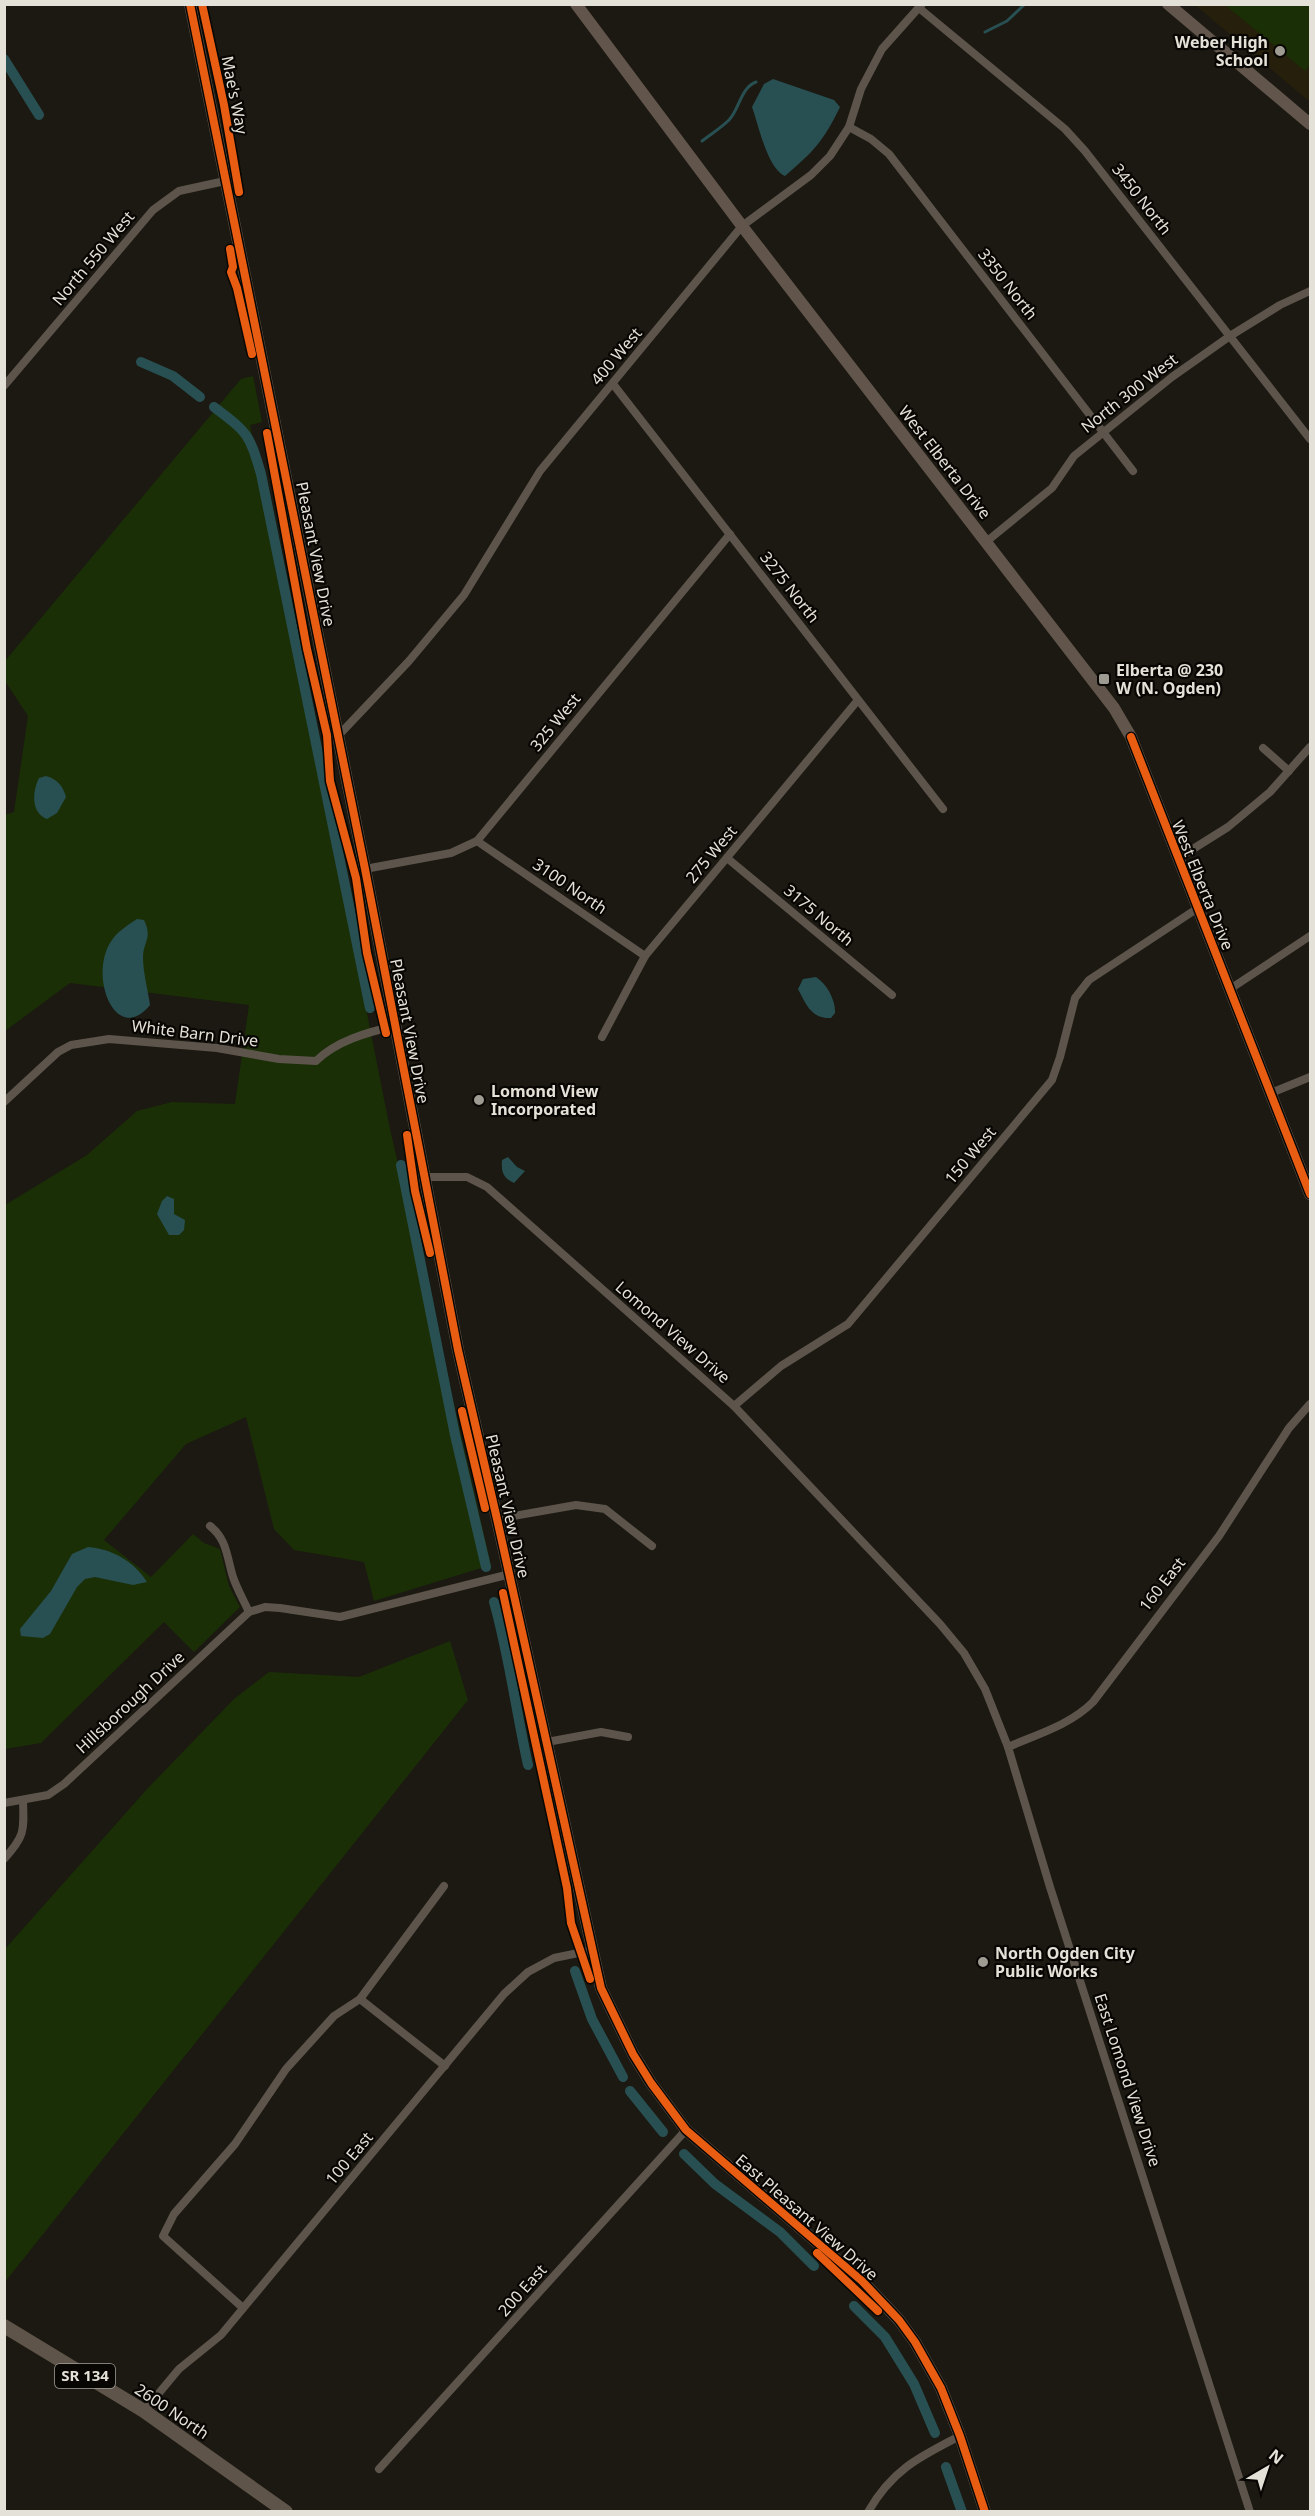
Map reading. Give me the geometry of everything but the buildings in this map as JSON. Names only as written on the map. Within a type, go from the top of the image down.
[{"type":"main road","name":"2600 North","points":[[4,2326],[144,2411],[286,2511]]},
{"type":"street","name":"Pleasant View Drive","points":[[190,4],[365,869],[458,1350],[498,1519],[601,1988],[633,2054]]},
{"type":"street","name":"West Elberta Drive","points":[[576,4],[742,226],[1114,708],[1131,737],[1177,859],[1311,1194]]},
{"type":"street","points":[[1168,4],[1311,124]]},
{"type":"street","name":"400 West","points":[[338,735],[409,661],[464,595],[540,471],[567,435],[613,384],[742,226],[812,175],[830,156],[849,127],[861,89],[882,50],[920,6]]},
{"type":"street","name":"3450 North","points":[[920,6],[1065,129],[1085,151],[1311,439]]},
{"type":"street","name":"3350 North","points":[[849,127],[871,139],[889,154],[1133,471]]},
{"type":"street","name":"North 550 West","points":[[4,386],[153,210],[179,191],[225,181]]},
{"type":"street","name":"North 300 West","points":[[987,542],[1052,488],[1074,456],[1172,377],[1230,336],[1280,305],[1311,291]]},
{"type":"street","name":"3275 North","points":[[613,384],[943,809]]},
{"type":"street","name":"325 West","points":[[365,869],[452,853],[477,841],[730,534]]},
{"type":"street","name":"275 West","points":[[602,1036],[645,956],[858,700]]},
{"type":"street","points":[[1177,859],[1228,827],[1270,792],[1311,747]]},
{"type":"street","points":[[1263,748],[1289,771]]},
{"type":"street","name":"3100 North","points":[[477,841],[645,956]]},
{"type":"street","name":"3175 North","points":[[728,858],[892,995]]},
{"type":"street","name":"150 West","points":[[734,1406],[781,1366],[848,1324],[1052,1080],[1075,998],[1089,980],[1198,908]]},
{"type":"street","points":[[1230,989],[1311,936]]},
{"type":"street","name":"White Barn Drive","points":[[4,1102],[58,1052],[71,1045],[109,1039],[217,1048],[279,1059],[316,1061],[323,1054],[360,1035],[395,1026]]},
{"type":"street","points":[[1270,1093],[1311,1077]]},
{"type":"street","name":"Lomond View Drive","points":[[424,1177],[467,1177],[487,1188],[734,1406],[874,1555]]},
{"type":"street","name":"160 East","points":[[1008,1747],[1066,1723],[1082,1714],[1093,1702],[1219,1536],[1289,1428],[1311,1404]]},
{"type":"street","points":[[498,1519],[576,1505],[605,1509],[652,1546]]},
{"type":"street","points":[[210,1526],[225,1542],[234,1579],[249,1612],[265,1607],[340,1617],[510,1574]]},
{"type":"street","name":"East Lomond View Drive","points":[[874,1555],[940,1624],[964,1653],[985,1689],[1008,1747],[1050,1887],[1250,2511]]},
{"type":"street","name":"Hillsborough Drive","points":[[4,1803],[48,1795],[64,1784],[249,1612]]},
{"type":"street","points":[[547,1742],[601,1732],[628,1737]]},
{"type":"street","points":[[4,1859],[17,1844],[24,1830],[23,1801]]},
{"type":"street","points":[[243,2308],[163,2236],[174,2214],[235,2144],[286,2069],[334,2016],[360,1999],[444,1886]]},
{"type":"street","name":"100 East","points":[[144,2411],[179,2369],[221,2335],[504,1994],[528,1972],[554,1958],[592,1950]]},
{"type":"street","points":[[360,1999],[445,2066]]},
{"type":"street","name":"East Pleasant View Drive","points":[[633,2054],[651,2083],[686,2130],[841,2263],[883,2302],[915,2342],[941,2388],[985,2511]]},
{"type":"street","name":"200 East","points":[[379,2469],[686,2130]]},
{"type":"street","points":[[868,2511],[878,2494],[900,2470],[922,2455],[960,2436]]},
{"type":"shaded area","name":"Weber High School","points":[[1195,5],[1310,5],[1310,102],[1304,97]]},
{"type":"green space","points":[[1225,5],[1310,5],[1310,65],[1305,71]]},
{"type":"green space","points":[[253,376],[262,422],[250,425],[390,1129],[491,1565],[374,1601],[364,1562],[294,1550],[274,1529],[246,1417],[186,1444],[104,1540],[151,1577],[193,1534],[204,1543],[220,1549],[229,1586],[240,1607],[194,1652],[164,1622],[41,1743],[5,1749],[5,1205],[87,1155],[137,1111],[172,1102],[235,1104],[249,1005],[70,983],[5,1031],[5,815],[14,812],[28,716],[5,681],[5,661],[241,379]]},
{"type":"green space","points":[[450,1641],[468,1700],[5,2282],[5,1949],[148,1788],[234,1699],[269,1672],[359,1677]]},
{"type":"water","points":[[773,79],[834,100],[840,107],[817,145],[785,176],[773,165],[768,156],[752,107],[764,84]]},
{"type":"water","points":[[46,776],[59,784],[66,797],[57,813],[47,819],[38,812],[34,802],[39,778]]},
{"type":"water","points":[[137,919],[144,920],[148,931],[143,957],[150,1005],[138,1016],[126,1017],[116,1012],[109,1001],[104,987],[103,971],[105,955],[112,940]]},
{"type":"water","points":[[816,977],[824,984],[832,998],[835,1013],[831,1018],[824,1018],[814,1013],[798,989],[803,979]]},
{"type":"water","points":[[508,1157],[517,1167],[525,1171],[514,1183],[505,1177],[502,1171],[502,1160]]},
{"type":"water","points":[[167,1196],[174,1199],[174,1214],[185,1220],[184,1230],[179,1235],[169,1235],[157,1214],[162,1201]]},
{"type":"water","points":[[88,1547],[106,1550],[122,1557],[136,1568],[147,1582],[133,1585],[95,1577],[85,1579],[77,1587],[50,1634],[43,1638],[21,1636],[20,1629],[51,1591],[72,1554]]},
{"type":"waterway","points":[[985,32],[1007,21],[1025,4]]},
{"type":"waterway","points":[[4,59],[39,115]]},
{"type":"waterway","points":[[702,141],[729,120],[747,89],[756,82]]},
{"type":"waterway","points":[[141,362],[173,376],[200,397]]},
{"type":"waterway","points":[[214,407],[246,435],[261,474],[370,1008]]},
{"type":"waterway","points":[[401,1165],[455,1435],[486,1567]]},
{"type":"waterway","points":[[494,1602],[528,1765]]},
{"type":"waterway","points":[[575,1971],[592,2019],[623,2077]]},
{"type":"waterway","points":[[630,2091],[663,2132]]},
{"type":"waterway","points":[[684,2154],[715,2184],[780,2232],[814,2266]]},
{"type":"waterway","points":[[854,2306],[885,2337],[914,2384],[935,2433]]},
{"type":"waterway","points":[[946,2467],[962,2512]]},
{"type":"cycle path","points":[[190,4],[365,869],[458,1350],[601,1988],[633,2054],[651,2083],[686,2130],[862,2281],[899,2320],[915,2342],[941,2388],[960,2436],[985,2512]]},
{"type":"cycle path","name":"Mae's Way","points":[[202,4],[224,105],[239,192]]},
{"type":"cycle path","points":[[230,249],[233,267],[231,272],[237,288],[252,354]]},
{"type":"cycle path","points":[[267,433],[307,649],[327,735],[330,781],[356,878],[367,953],[386,1033]]},
{"type":"cycle path","points":[[1131,737],[1310,1194]]},
{"type":"cycle path","points":[[407,1135],[415,1191],[430,1253]]},
{"type":"cycle path","points":[[462,1411],[485,1508]]},
{"type":"cycle path","points":[[503,1593],[567,1888],[571,1923],[590,1979]]},
{"type":"cycle path","points":[[817,2253],[878,2311]]},
{"type":"place","name":"Weber High School","points":[[1280,51]]},
{"type":"place","name":"Elberta @ 230 W (N. Ogden)","points":[[1104,679]]},
{"type":"place","name":"Lomond View Incorporated","points":[[479,1100]]},
{"type":"place","name":"North Ogden City Public Works","points":[[983,1962]]}]
